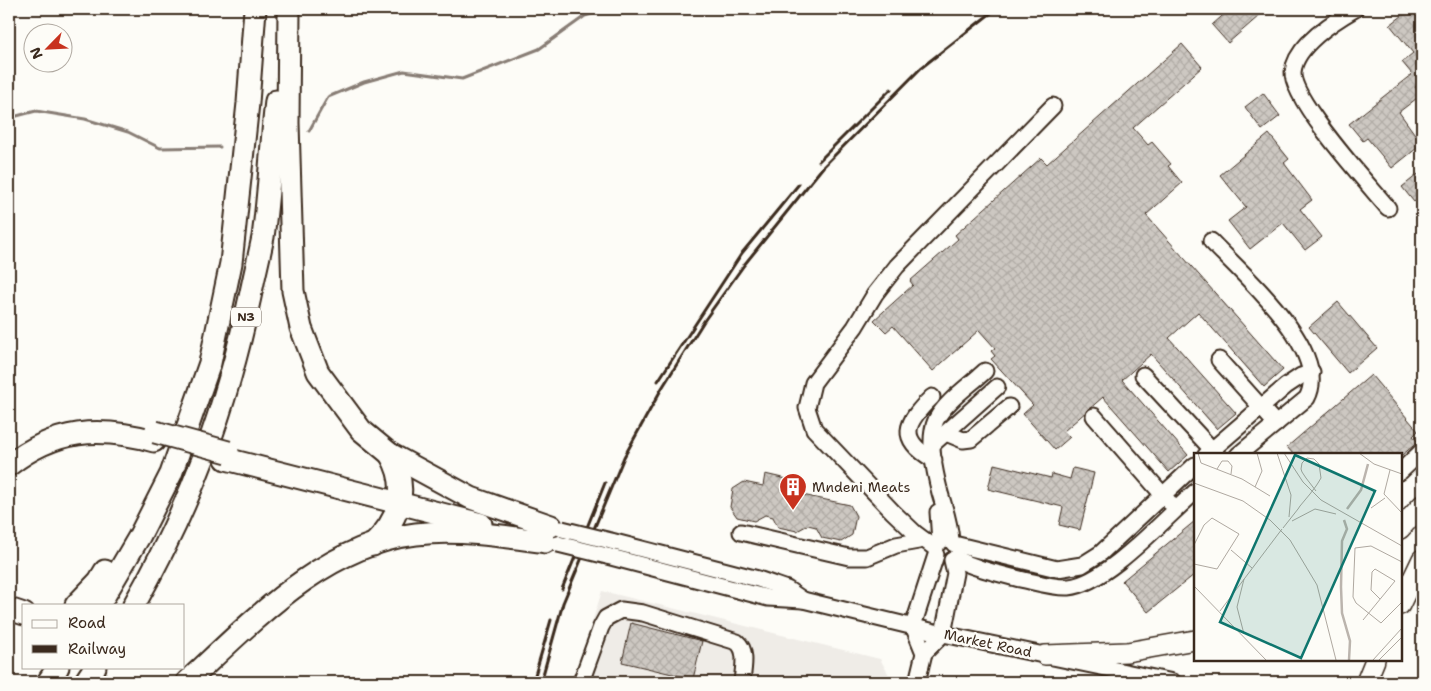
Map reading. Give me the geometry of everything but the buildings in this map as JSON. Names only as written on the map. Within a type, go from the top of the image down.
[{"type":"highway","name":"N3","points":[[100,604],[139,536],[171,474],[194,414],[210,363],[231,263],[248,103],[255,9]]},
{"type":"highway","name":"N3","points":[[135,604],[165,550],[189,497],[212,437],[236,360],[262,238],[283,9]]},
{"type":"highway","points":[[289,9],[287,78],[289,210],[293,291],[301,328],[318,372],[338,402],[361,430],[390,454],[471,498],[554,535]]},
{"type":"highway","points":[[77,604],[99,581],[194,414]]},
{"type":"highway","points":[[9,456],[32,441],[50,433],[82,425],[118,426],[349,490],[554,535]]},
{"type":"highway","points":[[9,466],[33,449],[77,433],[155,436]]},
{"type":"highway","points":[[373,546],[384,534],[400,500],[399,470],[390,454]]},
{"type":"highway","points":[[227,456],[386,489],[400,500]]},
{"type":"highway","points":[[187,682],[260,614],[298,585],[334,562],[373,546],[415,534],[554,535]]},
{"type":"highway","points":[[9,609],[22,613]]},
{"type":"highway","points":[[48,682],[57,668]]},
{"type":"highway","points":[[85,682],[94,668]]},
{"type":"main road","points":[[1401,529],[1422,505]]},
{"type":"main road","points":[[1401,603],[1422,559]]},
{"type":"main road","points":[[1045,655],[1127,652],[1194,640]]},
{"type":"main road","points":[[1366,682],[1375,661]]},
{"type":"street","points":[[1355,9],[1303,48],[1294,67],[1294,84],[1300,97],[1317,120],[1388,208]]},
{"type":"street","points":[[1053,106],[897,266],[876,294],[855,327],[813,383],[807,408],[814,429],[893,512],[943,549],[983,570],[1057,587],[1070,587],[1088,582],[1113,566],[1194,493]]},
{"type":"street","points":[[1212,241],[1276,310],[1297,337],[1310,361],[1312,372],[1312,388],[1307,398],[1240,453]]},
{"type":"street","points":[[1219,360],[1276,424]]},
{"type":"street","points":[[917,682],[924,653],[943,634],[955,573],[943,549],[938,513],[941,493],[934,460],[933,444],[936,420],[949,404],[985,371]]},
{"type":"street","points":[[1143,375],[1211,453],[1261,406],[1293,381],[1312,372]]},
{"type":"street","points":[[933,444],[997,387]]},
{"type":"street","points":[[932,398],[915,413],[909,430],[914,445],[934,460]]},
{"type":"street","points":[[946,433],[963,440],[971,439],[1008,407]]},
{"type":"street","points":[[1094,416],[1176,509]]},
{"type":"street","points":[[1401,471],[1422,451]]},
{"type":"street","points":[[741,532],[850,557],[867,557],[896,545],[943,549],[1057,569],[1082,565],[1101,553],[1194,466]]},
{"type":"street","name":"Market Road","points":[[554,535],[610,541],[758,579],[788,589],[803,600]]},
{"type":"street","name":"Market Road","points":[[554,535],[607,556],[768,598],[803,600],[943,634],[1173,682]]},
{"type":"street","points":[[924,653],[913,626],[943,549]]},
{"type":"street","points":[[1028,581],[1032,564]]},
{"type":"street","points":[[582,682],[601,627],[606,618],[622,610],[643,613],[736,642],[740,645],[744,659],[742,682]]},
{"type":"shaded area","points":[[602,591],[880,659],[893,682],[573,682]]},
{"type":"waterway","points":[[309,131],[328,97],[364,82],[404,71],[462,79],[539,49],[585,16],[607,9]]},
{"type":"waterway","points":[[9,118],[36,111],[85,119],[128,132],[160,148],[220,147]]},
{"type":"railway","points":[[541,682],[563,603],[624,457],[662,388],[704,321],[744,265],[823,167],[921,68],[996,9]]},
{"type":"railway","points":[[819,161],[891,89]]},
{"type":"railway","points":[[658,381],[742,253],[799,184]]},
{"type":"railway","points":[[562,589],[605,483]]},
{"type":"railway","points":[[533,682],[551,620]]},
{"type":"place","name":"Mndeni Meats","points":[[793,511]]}]
